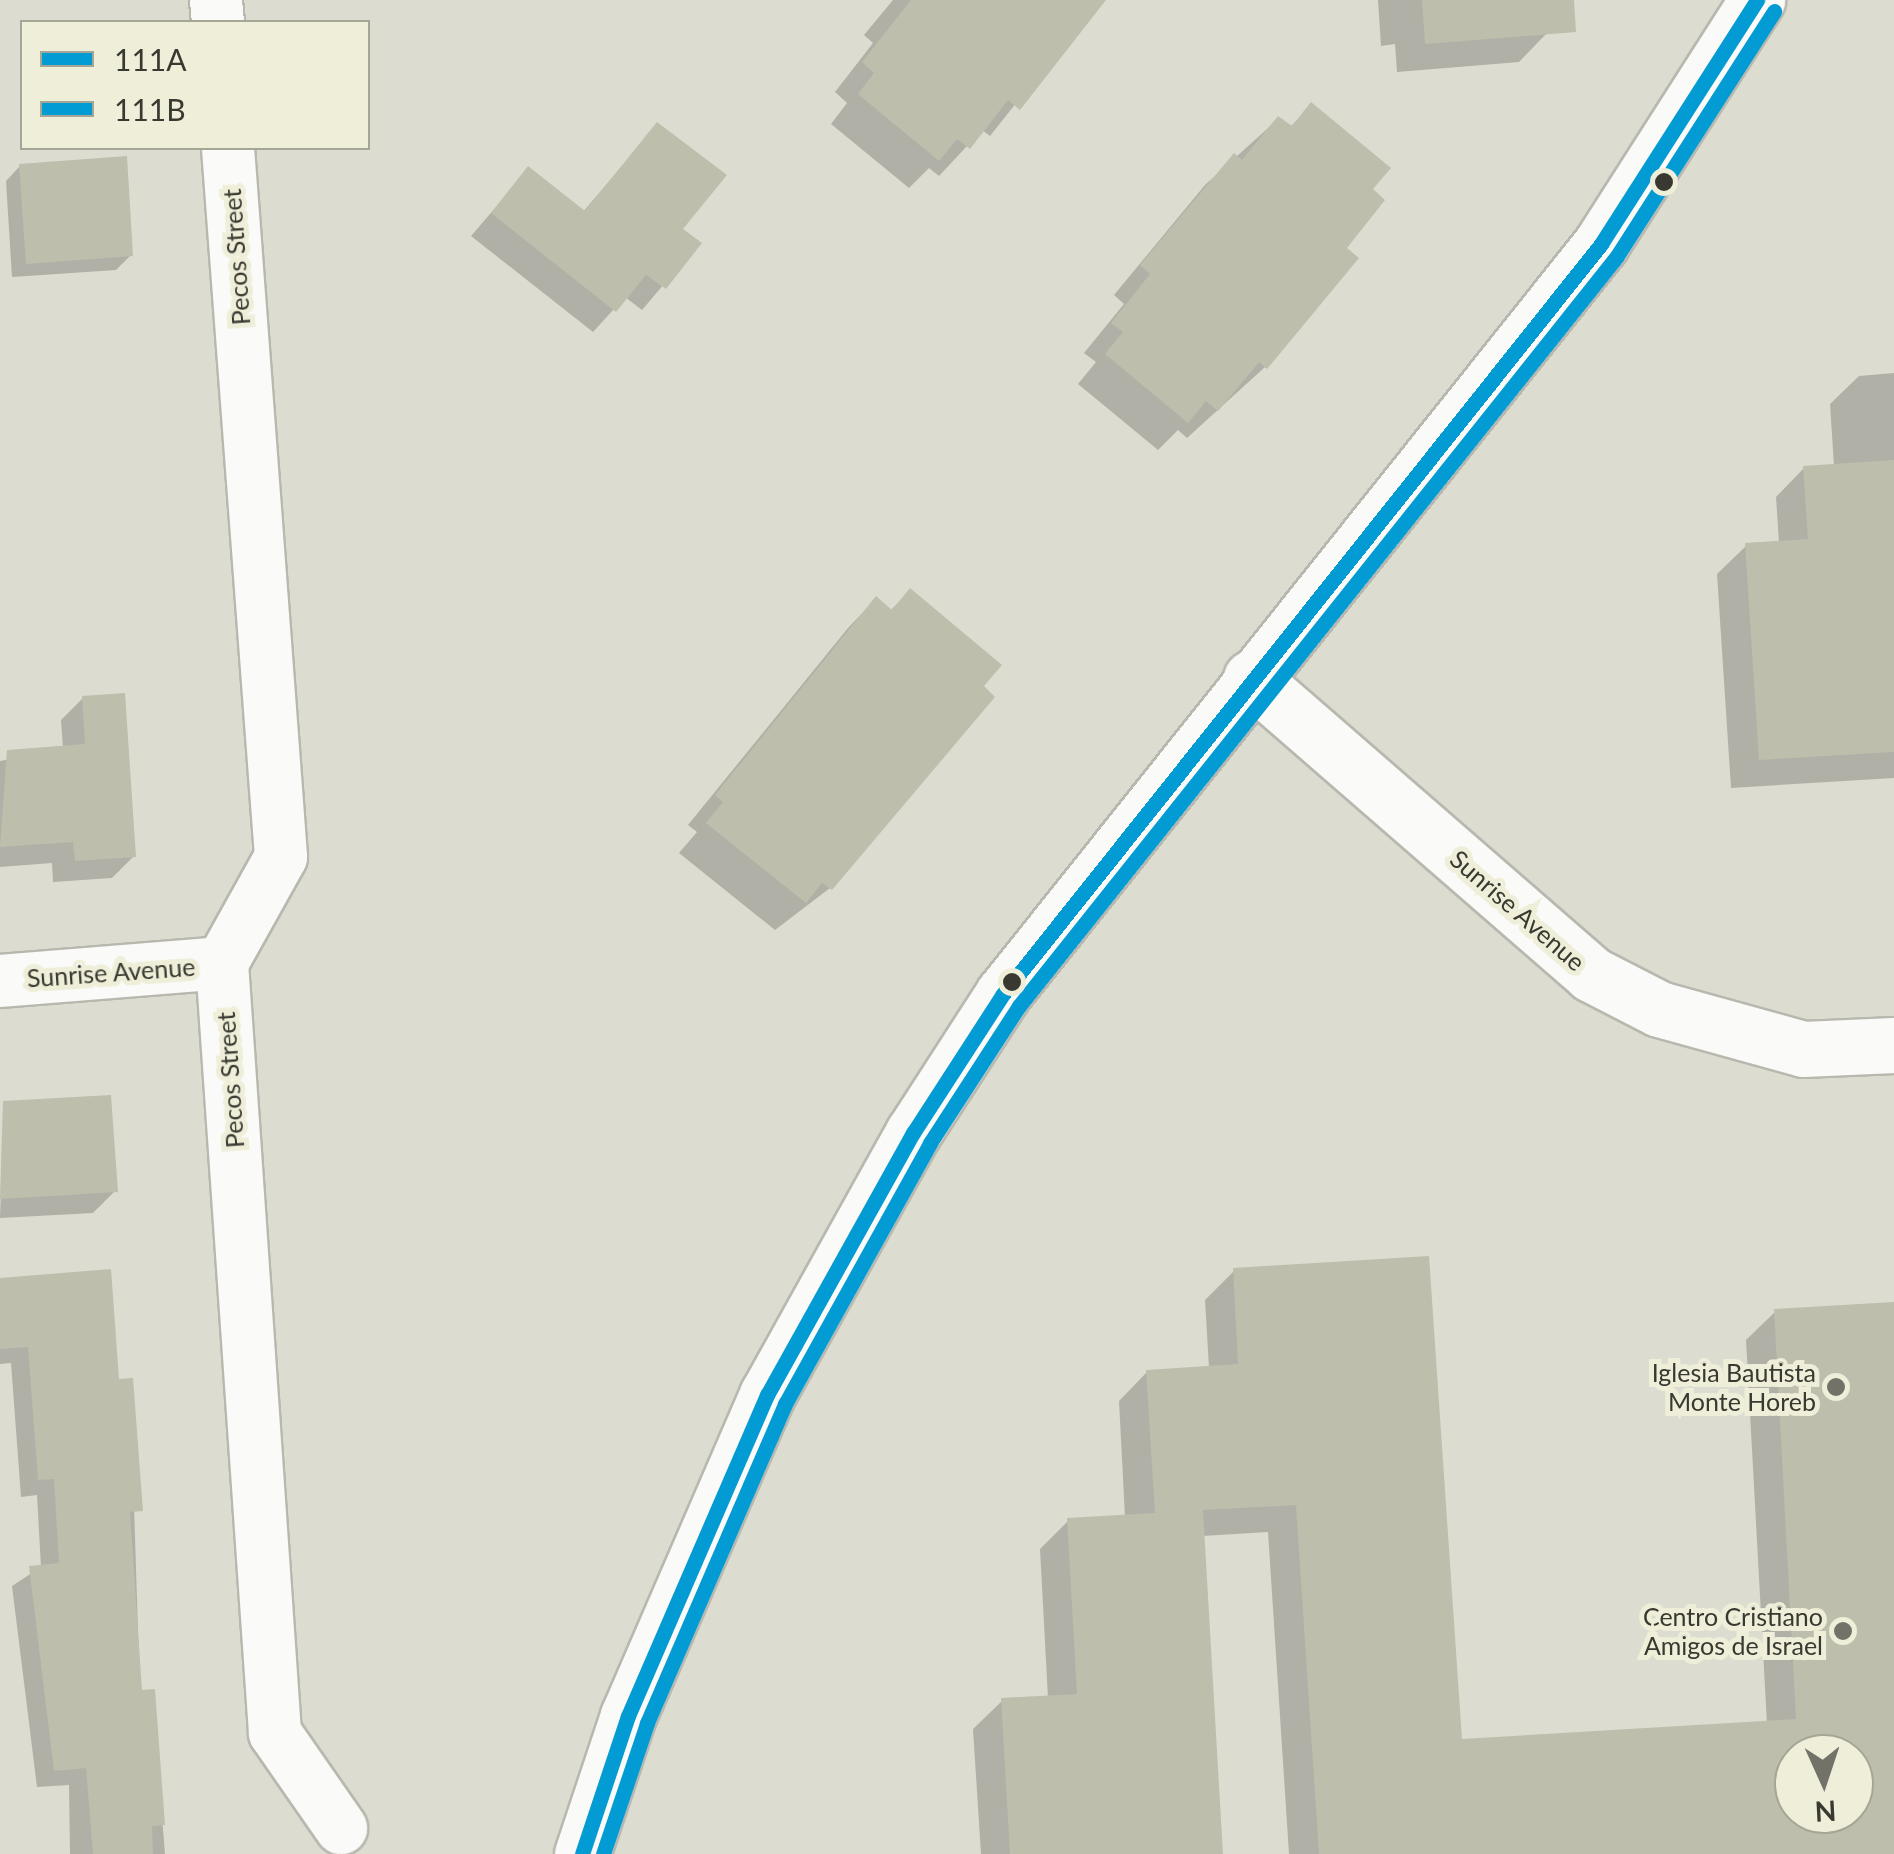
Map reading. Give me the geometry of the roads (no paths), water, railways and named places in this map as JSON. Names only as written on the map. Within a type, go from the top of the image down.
[{"type":"main road","points":[[582,1854],[628,1716],[768,1395],[850,1234],[1003,994],[1251,678],[1601,244],[1757,0]]},
{"type":"main road","name":"Sunrise Avenue","points":[[1251,678],[1591,974],[1658,1008],[1803,1049],[1894,1045]]},
{"type":"street","name":"Pecos Street","points":[[228,150],[282,858],[222,963],[275,1734],[341,1828]]},
{"type":"street","name":"Sunrise Avenue","points":[[0,981],[222,963]]},
{"type":"place","name":"Iglesia Bautista Monte Horeb","points":[[1836,1387]]},
{"type":"place","name":"Centro Cristiano Amigos de Israel","points":[[1843,1631]]}]
